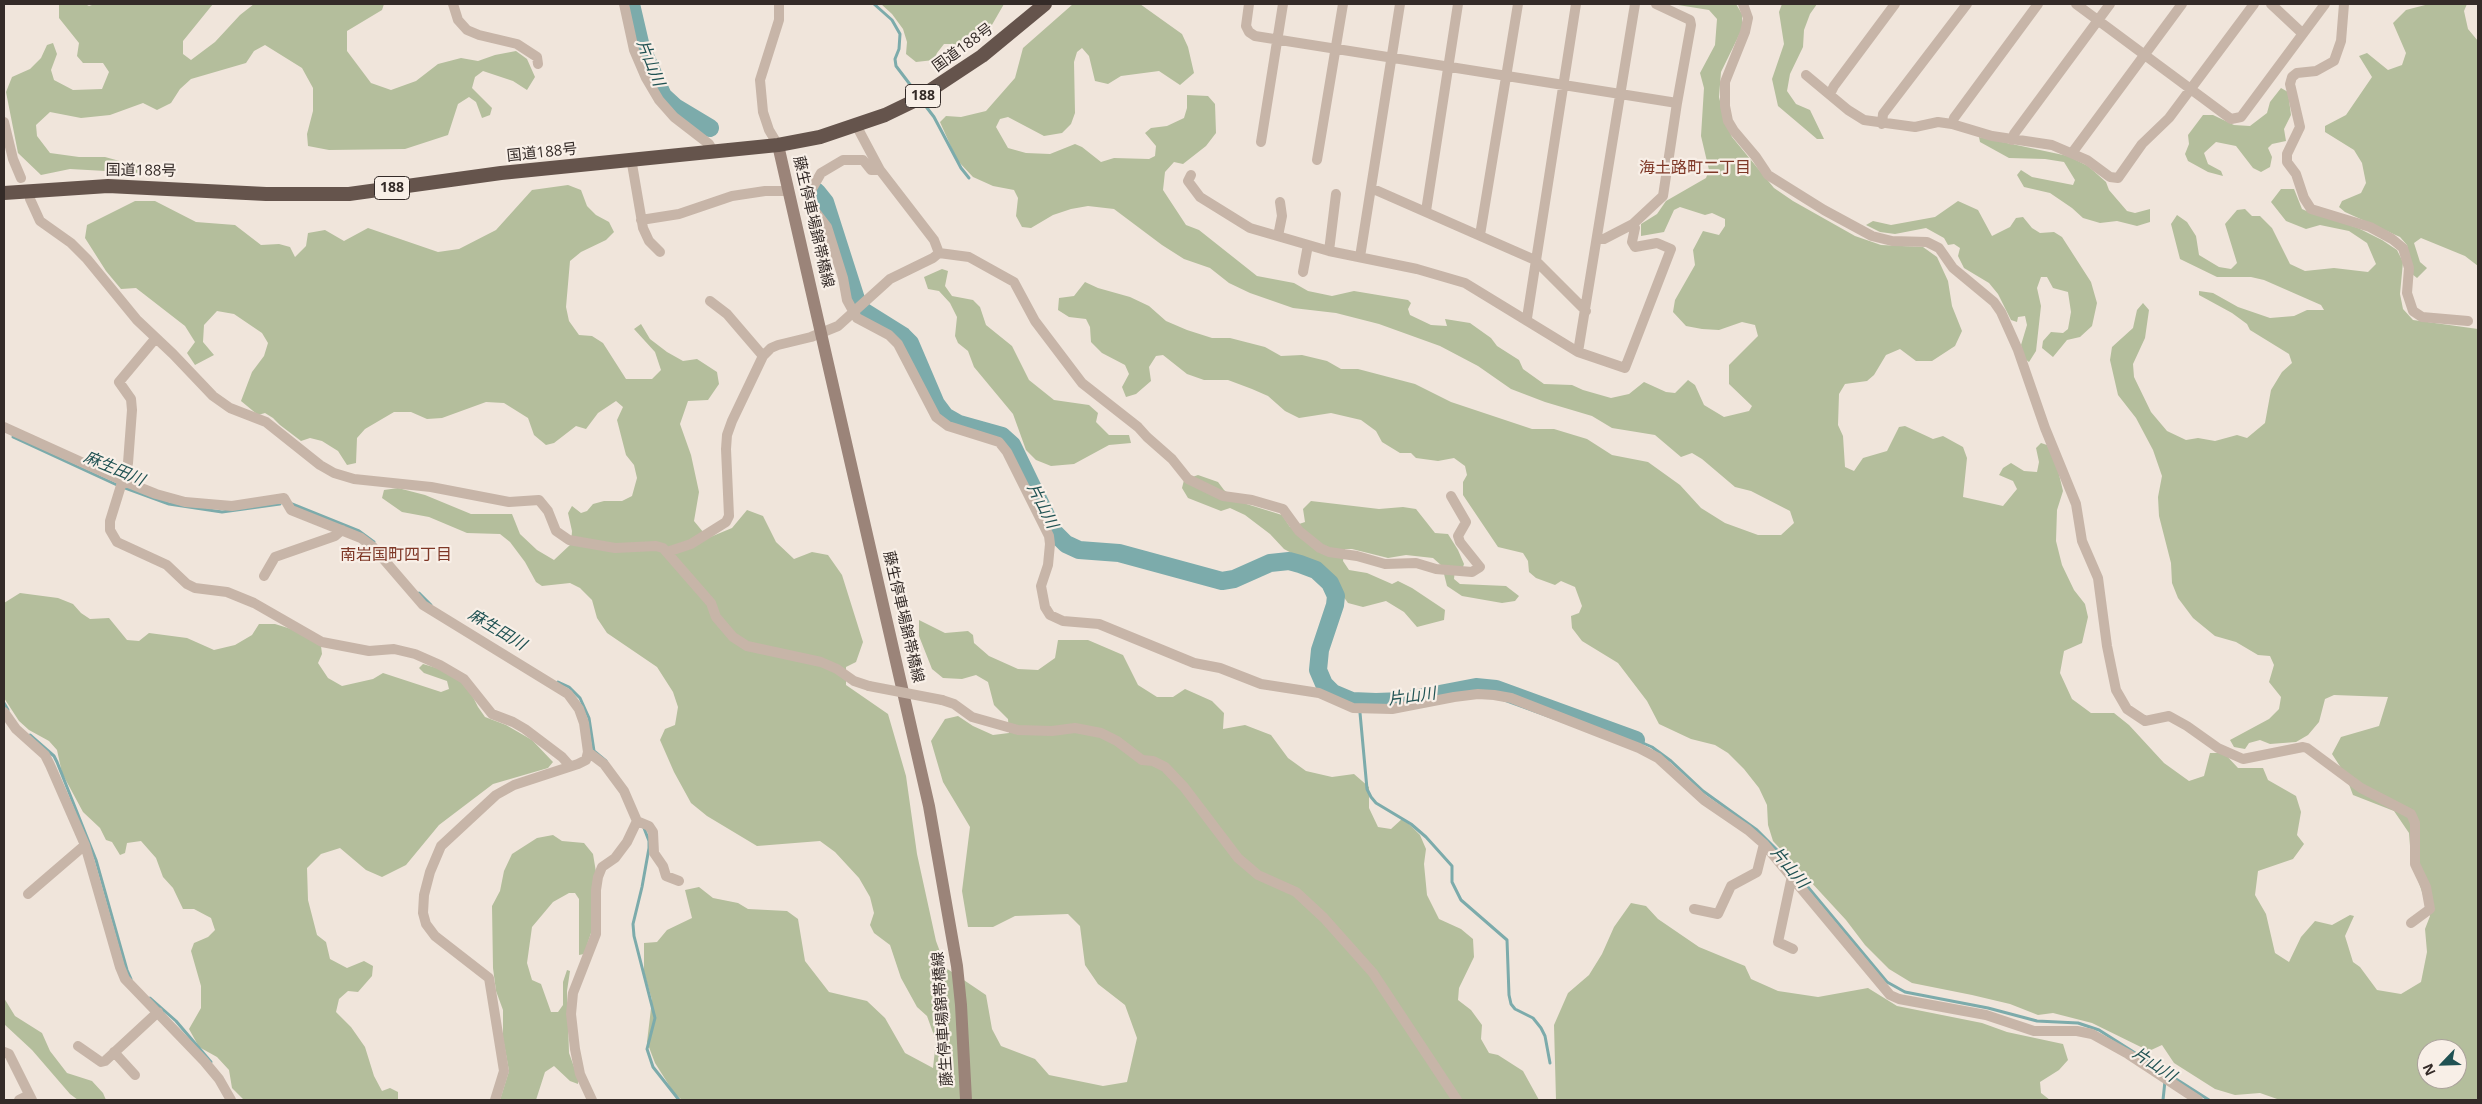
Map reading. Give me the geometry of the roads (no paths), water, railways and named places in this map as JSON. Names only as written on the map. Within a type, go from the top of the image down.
[{"type":"highway","name":"国道188号","points":[[4,193],[108,186],[266,194],[349,194],[631,158],[778,145],[820,138],[914,101],[950,79],[1045,4]]},
{"type":"main road","name":"藤生停車場錦帯橋線","points":[[778,145],[927,797],[948,905],[962,1005],[966,1100]]},
{"type":"street","points":[[453,4],[458,20],[467,30],[479,35],[518,44],[536,57],[538,64]]},
{"type":"street","points":[[624,4],[634,50],[646,78],[659,100],[674,117],[710,144],[713,151]]},
{"type":"street","points":[[778,145],[769,130],[763,112],[760,80],[779,20],[779,4]]},
{"type":"street","points":[[1249,4],[1246,26],[1249,32],[1255,36],[1677,103]]},
{"type":"street","points":[[1261,142],[1283,4]]},
{"type":"street","points":[[1316,160],[1343,4]]},
{"type":"street","points":[[1360,257],[1400,4]]},
{"type":"street","points":[[1426,211],[1458,4]]},
{"type":"street","points":[[1480,235],[1518,4]]},
{"type":"street","points":[[1526,318],[1536,266],[1535,260],[1576,4]]},
{"type":"street","points":[[1578,352],[1635,4]]},
{"type":"street","points":[[1597,239],[1604,239],[1633,224],[1663,196],[1691,25],[1690,20],[1656,4]]},
{"type":"street","points":[[1743,4],[1748,18],[1745,32],[1725,82],[1725,106],[1728,121],[1734,131],[1756,156],[1768,175],[1824,210],[1872,236],[1892,241],[1927,242],[1939,248],[1953,268],[1987,295],[2001,312],[2018,350],[2045,428],[2076,504],[2082,541],[2098,578],[2107,646],[2116,690],[2126,710],[2145,721],[2169,716],[2218,748],[2243,758],[2303,747],[2307,748],[2361,788],[2411,814],[2415,823],[2414,864],[2426,887],[2430,909],[2411,923]]},
{"type":"street","points":[[1830,94],[1895,4]]},
{"type":"street","points":[[1882,124],[1883,114],[1966,4]]},
{"type":"street","points":[[1952,124],[1954,118],[2038,4]]},
{"type":"street","points":[[2076,4],[2231,119],[2241,117],[2325,4]]},
{"type":"street","points":[[2012,140],[2014,134],[2110,4]]},
{"type":"street","points":[[2072,153],[2182,4]]},
{"type":"street","points":[[1806,75],[1848,110],[1864,120],[1882,124],[1915,127],[1933,123],[1952,124],[2012,140],[2052,145],[2096,166],[2110,177],[2118,178],[2142,144],[2169,118],[2254,4]]},
{"type":"street","points":[[2271,4],[2302,33]]},
{"type":"street","points":[[2344,4],[2341,41],[2334,60],[2316,71],[2298,73],[2292,77],[2290,84],[2300,127],[2298,135],[2287,154],[2287,162],[2296,174],[2304,198],[2311,209],[2370,228],[2392,238],[2403,248],[2409,268],[2407,293],[2413,311],[2422,317],[2468,321]]},
{"type":"street","points":[[4,122],[13,159],[21,178]]},
{"type":"street","points":[[856,125],[880,170],[934,240],[939,253]]},
{"type":"street","points":[[631,158],[641,220],[649,241],[660,252]]},
{"type":"street","points":[[858,308],[847,300],[843,278],[827,228],[811,206],[809,194],[821,173],[843,160],[863,160],[871,170],[880,170]]},
{"type":"street","points":[[1191,175],[1188,181],[1200,197],[1250,228],[1308,245],[1417,269],[1466,283],[1526,318],[1578,352],[1624,368],[1672,248],[1657,243],[1635,247],[1632,242],[1635,228],[1633,224]]},
{"type":"street","points":[[1371,188],[1535,260],[1586,311]]},
{"type":"street","points":[[641,220],[679,214],[732,196],[765,191],[789,191]]},
{"type":"street","points":[[1329,250],[1336,194]]},
{"type":"street","points":[[30,199],[40,221],[71,243],[87,259],[137,320],[213,396],[230,408],[266,422],[320,466],[334,473],[354,479],[431,487],[509,502],[539,500],[548,511],[556,531],[569,540],[615,548],[656,546],[667,552],[711,603],[720,623],[733,637],[747,646],[821,662],[837,669],[854,681],[869,686],[942,700],[954,704],[972,717],[1018,730],[1052,731],[1075,728],[1101,733],[1117,741],[1142,760],[1153,761],[1165,767],[1184,787],[1238,858],[1258,875],[1296,892],[1324,918],[1373,973],[1456,1100]]},
{"type":"street","points":[[1278,236],[1282,216],[1280,202]]},
{"type":"street","points":[[1303,272],[1308,245]]},
{"type":"street","points":[[667,552],[691,544],[726,522],[729,516],[727,436],[732,421],[763,356],[771,348],[778,345],[822,334],[838,326],[890,279],[934,258],[939,253]]},
{"type":"street","points":[[939,253],[969,257],[1014,282],[1035,320],[1082,382],[1138,427],[1172,458],[1188,478],[1223,496],[1252,500],[1283,509],[1299,532],[1320,548],[1385,564],[1416,563],[1436,569],[1472,572],[1480,567],[1460,542],[1460,530],[1466,526],[1466,522],[1451,496]]},
{"type":"street","points":[[710,300],[727,314],[763,356]]},
{"type":"street","points":[[858,308],[857,318],[890,335],[898,344],[936,417],[948,426],[999,442],[1007,452],[1049,536],[1048,566],[1041,586],[1045,607],[1050,615],[1063,621],[1099,624],[1194,663],[1220,668],[1261,684],[1319,693],[1353,708],[1392,709],[1478,694],[1511,698],[1639,748],[1658,758],[1704,800],[1748,830],[1764,844],[1868,971],[1890,995],[1899,999],[1986,1015],[2034,1032],[2077,1031],[2092,1034],[2128,1054],[2198,1100]]},
{"type":"street","points":[[155,339],[119,382],[127,390],[132,410],[128,463],[121,480],[110,530],[112,536],[123,546],[167,565],[187,584],[195,588],[227,592],[254,603],[322,642],[369,651],[394,649],[416,654],[440,665],[464,679],[492,714],[525,729],[570,766]]},
{"type":"street","points":[[4,426],[121,480],[156,494],[185,502],[210,506],[232,506],[284,498],[291,510],[361,538],[373,547],[423,605],[568,694],[579,709],[584,723],[588,752],[586,760],[514,785],[496,795],[441,846],[430,872],[424,895],[423,913],[426,924],[435,936],[489,978],[504,1072],[495,1100]]},
{"type":"street","points":[[264,576],[275,557],[335,536],[342,530]]},
{"type":"street","points":[[4,712],[16,729],[45,755],[85,845],[125,979],[204,1061],[228,1099]]},
{"type":"street","points":[[588,752],[604,764],[624,791],[637,821],[649,826],[652,832],[654,853],[663,866],[666,876],[678,881]]},
{"type":"street","points":[[592,1100],[580,1074],[575,1049],[571,1014],[573,993],[596,930],[596,890],[598,877],[602,867],[615,858],[628,842],[637,821]]},
{"type":"street","points":[[1694,909],[1718,914],[1731,886],[1757,872],[1764,844]]},
{"type":"street","points":[[28,894],[85,845]]},
{"type":"street","points":[[1792,876],[1778,942],[1794,949]]},
{"type":"street","points":[[78,1046],[101,1062],[158,1012]]},
{"type":"street","points":[[4,1052],[8,1054],[30,1098],[19,1100]]},
{"type":"street","points":[[114,1052],[135,1075]]},
{"type":"waterway","name":"片山川","points":[[631,4],[641,47],[663,96],[675,107],[710,128]]},
{"type":"waterway","points":[[874,4],[892,20],[900,34],[899,49],[895,59],[896,66],[918,95]]},
{"type":"waterway","points":[[921,100],[934,117],[961,168],[969,178]]},
{"type":"waterway","name":"片山川","points":[[817,192],[825,202],[856,299],[863,311],[903,336],[910,343],[936,404],[945,416],[959,424],[1002,436],[1012,445],[1054,532],[1066,544],[1079,550],[1119,553],[1222,581],[1234,579],[1270,563],[1289,561],[1300,564],[1316,570],[1330,583],[1336,596],[1335,605],[1320,650],[1318,670],[1324,684],[1333,693],[1352,701],[1376,702],[1403,701],[1476,687],[1496,689],[1636,740]]},
{"type":"waterway","name":"麻生田川","points":[[13,437],[117,485],[169,504],[222,512],[280,504]]},
{"type":"waterway","name":"麻生田川","points":[[292,504],[359,531],[374,542]]},
{"type":"waterway","name":"麻生田川","points":[[419,593],[431,605]]},
{"type":"waterway","name":"麻生田川","points":[[558,682],[569,687],[580,698],[589,718],[594,751],[606,761]]},
{"type":"waterway","points":[[1359,702],[1367,789],[1371,797],[1376,803],[1411,824],[1426,837],[1452,866],[1452,882],[1461,900],[1507,940],[1511,1004],[1515,1009],[1533,1018],[1541,1028],[1545,1036],[1550,1063]]},
{"type":"waterway","points":[[4,703],[8,710]]},
{"type":"waterway","points":[[30,735],[54,756],[57,762],[96,860],[131,979]]},
{"type":"waterway","name":"片山川","points":[[1636,740],[1652,747],[1671,761],[1703,791],[1757,830],[1777,850],[1887,982],[1905,992],[1988,1008],[2037,1021],[2078,1023],[2099,1030],[2209,1100]]},
{"type":"waterway","name":"麻生田川","points":[[644,828],[649,841],[649,848],[633,924],[634,936],[655,1018],[647,1049],[653,1067],[679,1100]]},
{"type":"waterway","points":[[150,998],[176,1021],[211,1062]]},
{"type":"waterway","points":[[2163,1100],[2165,1081]]},
{"type":"district","name":"海土路町二丁目","points":[[1695,168]]},
{"type":"district","name":"南岩国町四丁目","points":[[396,555]]}]
